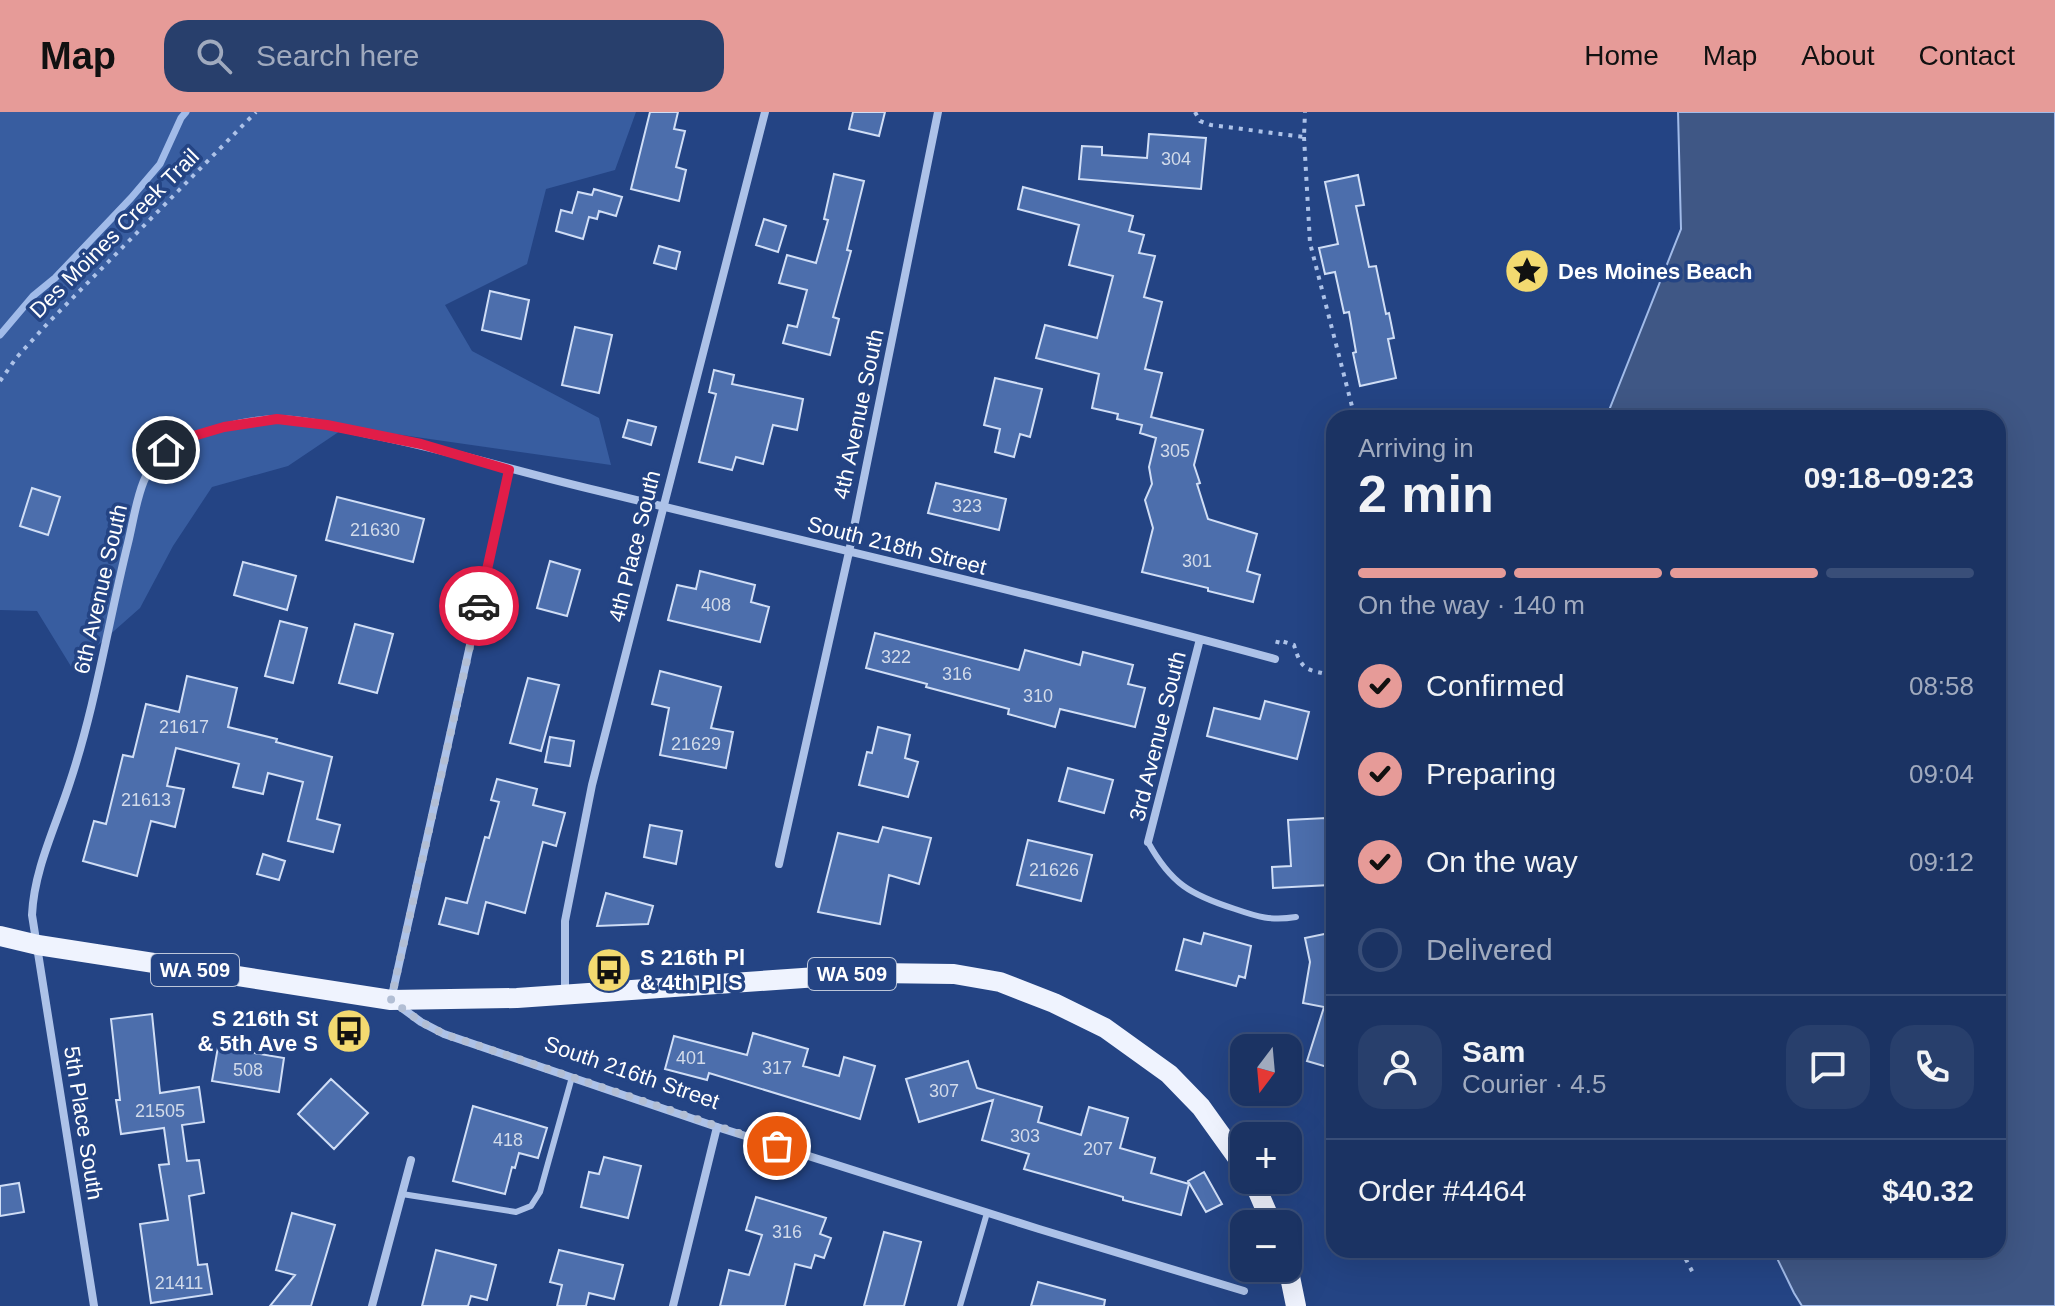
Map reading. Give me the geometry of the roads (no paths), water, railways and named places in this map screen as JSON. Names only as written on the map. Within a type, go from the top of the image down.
[{"type":"main road","name":"South 216th Street","points":[[0,936],[38,945],[391,1000]]},
{"type":"main road","name":"WA 509","points":[[391,1000],[517,998],[875,973],[954,974],[1000,982],[1054,1003],[1105,1028],[1169,1074],[1201,1107],[1230,1147]]},
{"type":"main road","points":[[1291,1282],[1296,1306]]},
{"type":"street","name":"4th Place South","points":[[565,994],[565,921],[589,800],[765,112]]},
{"type":"street","name":"4th Avenue South","points":[[779,864],[849,552],[938,112]]},
{"type":"street","name":"6th Avenue South","points":[[38,945],[32,915],[33,893],[70,784],[100,674],[141,489],[151,465],[166,450],[190,437],[224,427],[277,419],[327,425],[421,444],[509,470]]},
{"type":"street","name":"South 218th Street","points":[[509,470],[1275,659]]},
{"type":"street","points":[[391,1000],[509,470]]},
{"type":"street","name":"3rd Avenue South","points":[[1148,842],[1200,639]]},
{"type":"street","name":"5th Place South","points":[[38,945],[94,1306]]},
{"type":"street","name":"South 216th Street","points":[[391,1000],[444,1034],[717,1127],[1244,1291]]},
{"type":"street","points":[[673,1306],[717,1127]]},
{"type":"street","points":[[372,1306],[411,1160]]},
{"type":"lane","points":[[1148,842],[1157,859],[1196,895],[1264,919],[1296,917]]},
{"type":"lane","points":[[402,1194],[516,1212],[531,1206],[540,1192],[572,1077]]},
{"type":"lane","points":[[960,1306],[987,1213]]},
{"type":"waterway","points":[[0,335],[33,296],[55,278],[160,164],[186,112]]},
{"type":"place","name":"Des Moines Beach","points":[[1527,271]]},
{"type":"place","name":"S 216th Pl & 4th Pl S","points":[[609,970]]},
{"type":"place","name":"S 216th St & 5th Ave S","points":[[349,1031]]}]
